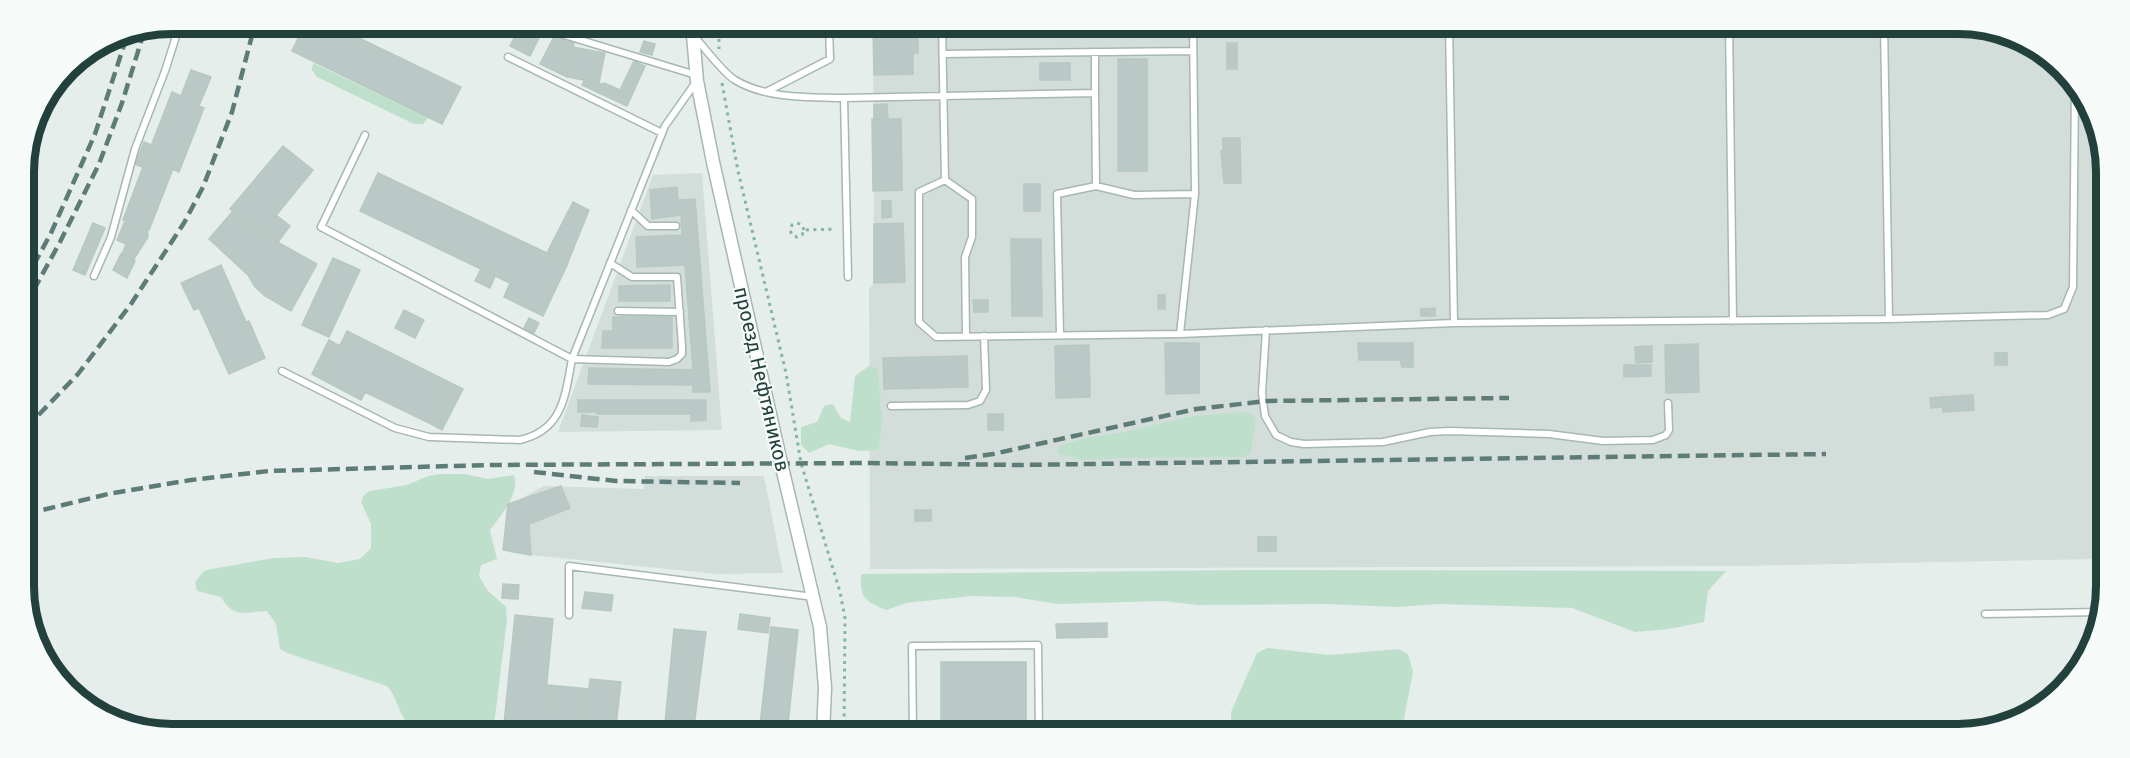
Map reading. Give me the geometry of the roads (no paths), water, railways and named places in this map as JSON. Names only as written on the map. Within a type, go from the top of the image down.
[{"type":"street","name":"проезд Нефтяников","points":[[693,35],[697,78],[713,162],[781,463],[814,597],[824,654],[823,724]]},
{"type":"lane","points":[[1180,334],[1195,194],[1193,34]]},
{"type":"lane","points":[[1449,34],[1454,323]]},
{"type":"lane","points":[[1729,34],[1733,321]]},
{"type":"lane","points":[[1884,34],[1889,320]]},
{"type":"lane","points":[[94,276],[111,237],[135,148],[176,35]]},
{"type":"lane","points":[[282,371],[395,428],[429,437],[520,440],[535,437],[558,415],[565,395],[572,359],[662,133],[697,78],[563,35]]},
{"type":"lane","points":[[697,35],[734,80],[766,92],[844,98],[1095,93]]},
{"type":"lane","points":[[766,92],[830,59],[829,35]]},
{"type":"lane","points":[[942,35],[945,180]]},
{"type":"lane","points":[[943,54],[1193,51]]},
{"type":"lane","points":[[1095,52],[1096,186]]},
{"type":"lane","points":[[508,57],[662,133]]},
{"type":"lane","points":[[844,98],[848,277]]},
{"type":"lane","points":[[945,180],[919,192],[919,322],[936,337],[1180,334],[1454,323],[1889,320],[2048,315],[2064,309],[2073,287],[2075,100]]},
{"type":"lane","points":[[365,135],[321,227],[572,359],[669,362],[677,359],[682,354],[682,346],[677,278],[632,277],[610,264]]},
{"type":"lane","points":[[945,180],[972,199],[972,237],[966,257],[966,336]]},
{"type":"lane","points":[[1060,335],[1057,194],[1096,186],[1134,195],[1195,194]]},
{"type":"lane","points":[[631,210],[648,226],[676,226]]},
{"type":"lane","points":[[618,311],[680,312]]},
{"type":"lane","points":[[1266,330],[1262,393],[1265,416],[1276,435],[1291,442],[1304,444],[1383,442],[1430,432],[1450,431],[1549,434],[1604,441],[1653,440],[1666,435],[1669,430],[1668,403]]},
{"type":"lane","points":[[891,406],[968,405],[980,401],[986,390],[984,336]]},
{"type":"lane","points":[[569,615],[569,566],[814,597]]},
{"type":"lane","points":[[1985,614],[2093,612]]},
{"type":"lane","points":[[913,724],[912,646],[1038,645],[1039,724]]},
{"type":"railway","points":[[34,419],[78,374],[131,304],[184,223],[203,187],[232,112],[252,35]]},
{"type":"railway","points":[[35,288],[99,164],[122,103],[142,38]]},
{"type":"railway","points":[[35,263],[51,233],[95,134],[125,43]]},
{"type":"railway","points":[[965,458],[993,454],[1196,409],[1267,401],[1509,398]]},
{"type":"railway","points":[[34,512],[108,494],[191,480],[269,471],[489,465],[870,463],[1017,465],[1826,454]]},
{"type":"railway","points":[[534,472],[616,481],[740,483]]}]
